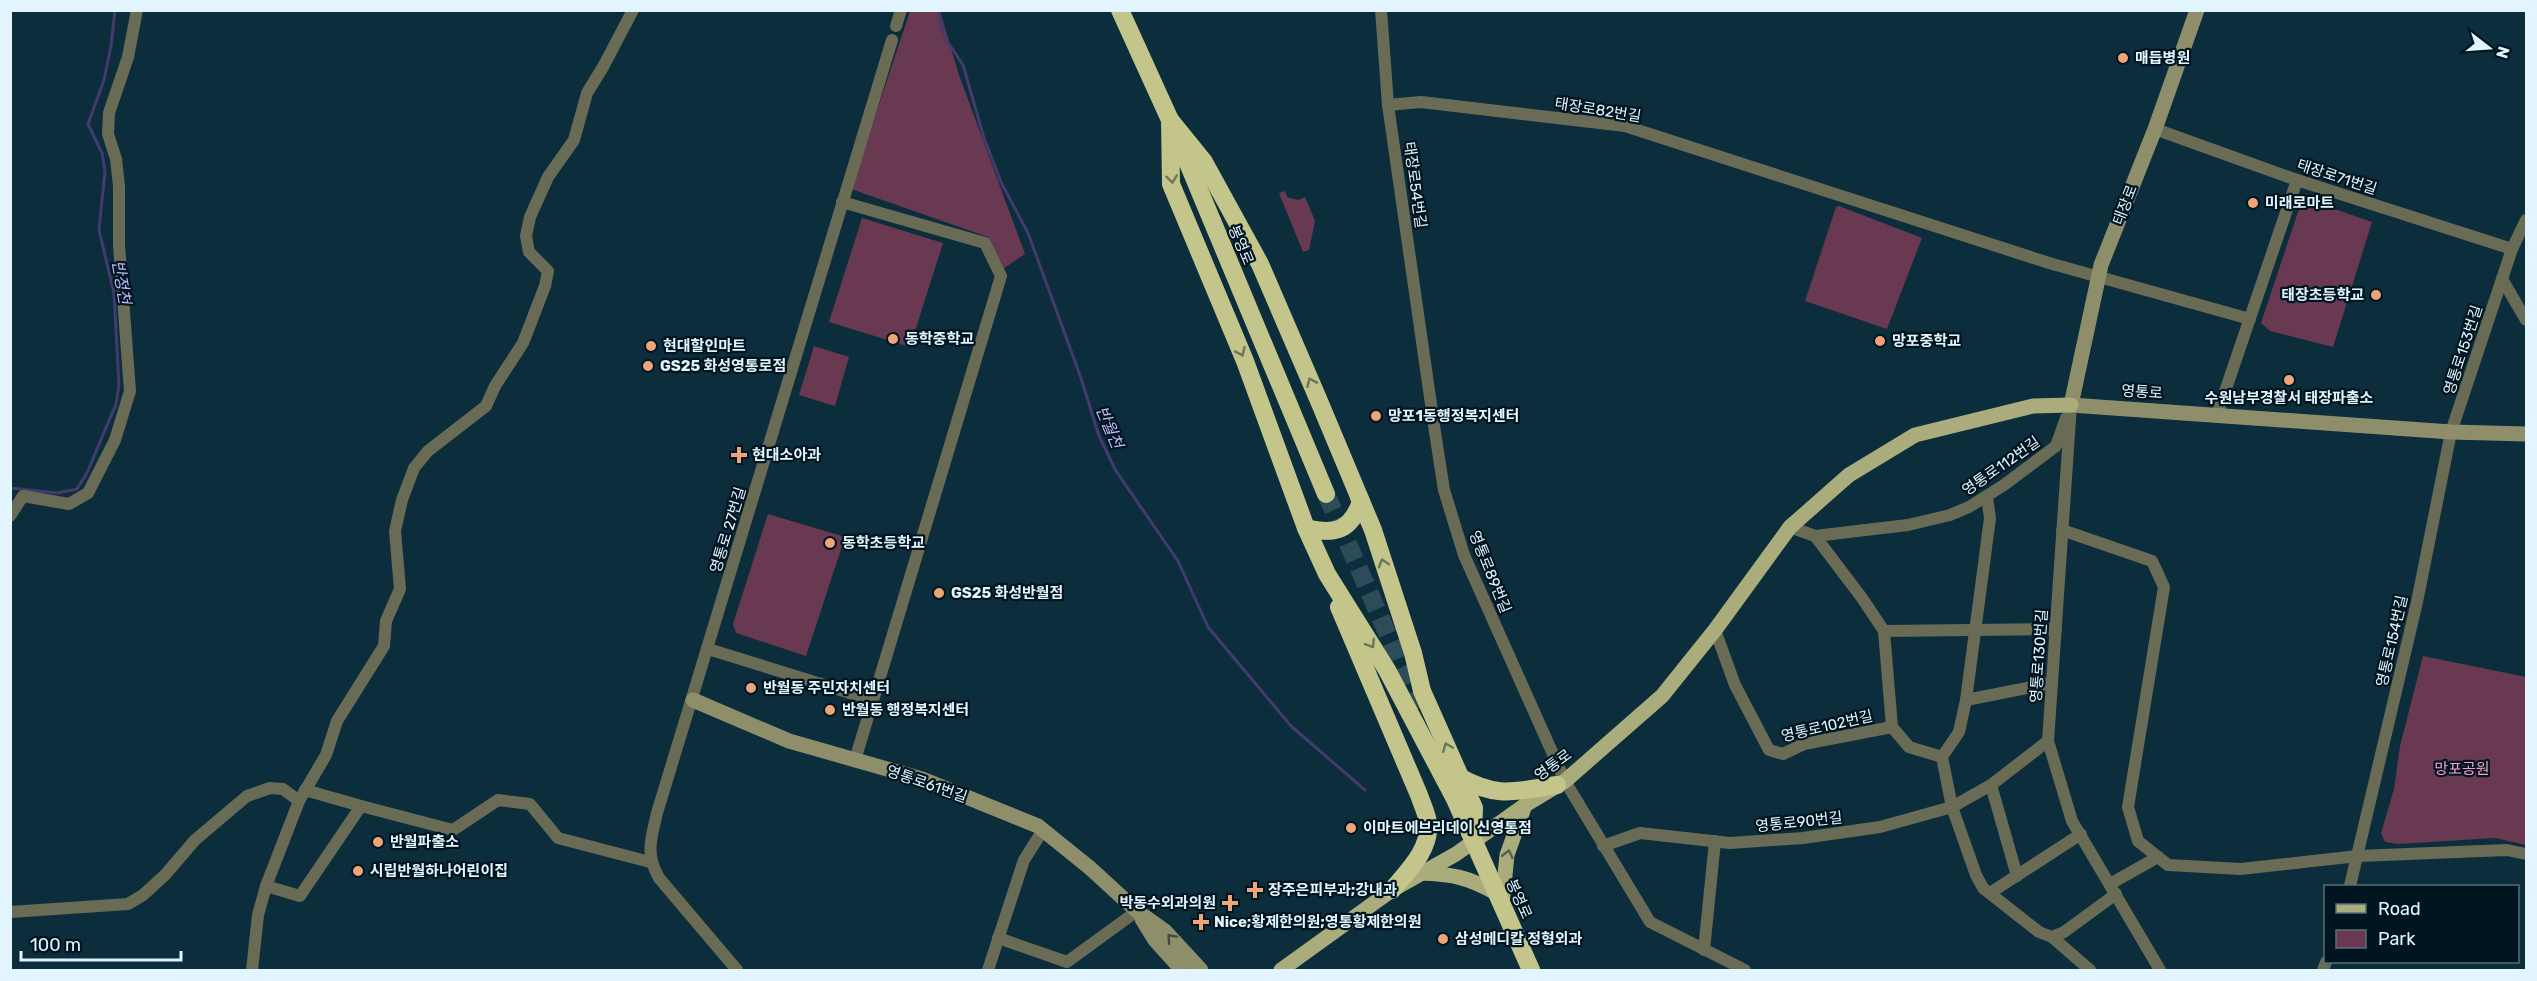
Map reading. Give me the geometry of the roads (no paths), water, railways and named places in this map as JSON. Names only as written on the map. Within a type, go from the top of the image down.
[{"type":"highway","name":"봉영로","points":[[1120,10],[1170,120],[1326,494]]},
{"type":"highway","points":[[1170,120],[1204,162],[1260,264],[1354,484],[1373,530],[1413,653],[1422,692],[1474,808],[1473,842]]},
{"type":"highway","points":[[1170,120],[1171,184],[1245,361],[1306,528],[1327,574],[1347,630],[1419,795],[1428,822],[1428,836],[1419,857],[1392,890]]},
{"type":"highway","points":[[1306,528],[1335,532],[1353,520],[1361,502],[1354,484]]},
{"type":"highway","name":"봉영로","points":[[1327,574],[1387,670],[1455,799],[1531,970]]},
{"type":"highway","points":[[1459,777],[1474,786],[1498,793],[1561,783]]},
{"type":"main road","name":"영통로","points":[[1285,968],[1392,890],[1473,842],[1561,783],[1662,696],[1715,630],[1790,527],[1849,475],[1915,435],[2033,406],[2071,405]]},
{"type":"main road","points":[[1420,873],[1452,874],[1476,882],[1499,899],[1507,855],[1525,805]]},
{"type":"street","points":[[10,516],[23,496],[69,504],[88,493],[115,440],[130,391],[119,245],[116,159],[108,134],[109,113],[128,57],[137,10]]},
{"type":"street","points":[[252,970],[258,915],[266,886],[302,795],[326,755],[337,721],[384,646],[386,621],[400,589],[395,531],[402,500],[414,468],[428,451],[486,406],[495,386],[523,343],[534,318],[548,271],[529,252],[526,236],[530,217],[548,177],[574,140],[587,93],[633,10]]},
{"type":"street","points":[[896,26],[901,10]]},
{"type":"street","name":"태장로54번길","points":[[1381,10],[1388,105],[1426,363]]},
{"type":"street","name":"태장로","points":[[2071,405],[2101,265],[2155,129],[2197,10]]},
{"type":"street","name":"영통로 27번길","points":[[650,862],[649,849],[657,813],[892,40]]},
{"type":"street","name":"태장로82번길","points":[[1388,105],[1420,102],[1624,126],[2049,263],[2250,319]]},
{"type":"street","name":"태장로71번길","points":[[2155,129],[2297,180],[2512,249]]},
{"type":"street","points":[[2217,415],[2297,180]]},
{"type":"street","points":[[842,202],[984,243],[1001,276],[855,760]]},
{"type":"street","name":"영통로153번길","points":[[2451,432],[2512,249],[2526,220]]},
{"type":"street","points":[[2502,279],[2526,320]]},
{"type":"street","name":"영통로89번길","points":[[1426,363],[1444,490],[1464,555],[1561,783]]},
{"type":"street","name":"영통로","points":[[2071,405],[2451,432],[2526,434]]},
{"type":"street","name":"영통로112번길","points":[[1815,537],[1929,521],[1959,511],[1987,497],[2056,446],[2071,405]]},
{"type":"street","name":"영통로130번길","points":[[2071,405],[2048,741],[2072,821],[2160,970]]},
{"type":"street","name":"영통로154번길","points":[[2350,885],[2417,602],[2451,432]]},
{"type":"street","points":[[1987,497],[1990,518],[1966,700],[1959,732],[1942,757],[1952,807],[1976,875],[1983,888],[2039,932],[2052,937],[2090,970]]},
{"type":"street","points":[[1790,527],[1815,537],[1884,631],[1892,727]]},
{"type":"street","points":[[2062,530],[2152,561],[2164,587],[2128,807],[2138,841],[2168,865],[2241,869],[2358,856],[2507,850],[2526,854]]},
{"type":"street","points":[[1884,631],[2056,629]]},
{"type":"street","name":"영통로102번길","points":[[1715,630],[1735,685],[1769,750],[1783,754],[1804,744],[1892,727],[1909,747],[1942,757]]},
{"type":"street","points":[[708,649],[873,700]]},
{"type":"street","points":[[1966,700],[2052,683]]},
{"type":"street","name":"영통로61번길","points":[[693,700],[789,741],[922,779],[1012,814],[1043,830],[1090,868],[1137,911]]},
{"type":"street","name":"영통로90번길","points":[[1603,846],[1640,833],[1730,843],[1803,838],[1880,827],[1952,807],[1991,785],[2048,741]]},
{"type":"street","points":[[1561,783],[1650,922],[1745,970]]},
{"type":"street","points":[[1991,785],[2017,876]]},
{"type":"street","points":[[10,912],[128,904],[143,895],[165,875],[195,840],[247,796],[270,788],[361,806],[453,830],[498,800],[530,804],[558,838],[650,862],[659,878],[737,970]]},
{"type":"street","points":[[266,886],[300,896],[361,806]]},
{"type":"street","points":[[988,970],[1024,860],[1043,830]]},
{"type":"street","points":[[1990,893],[2080,834]]},
{"type":"street","points":[[1704,950],[1715,841]]},
{"type":"street","points":[[2052,937],[2064,932],[2113,889],[2158,857]]},
{"type":"street","points":[[998,938],[1067,962],[1137,911]]},
{"type":"street","points":[[1137,911],[1155,940],[1182,970]]},
{"type":"street","points":[[1137,911],[1166,931],[1201,970]]},
{"type":"street","points":[[1273,970],[1285,968]]},
{"type":"waterway","name":"반정천","points":[[10,488],[57,493],[77,489],[87,473],[116,404],[119,385],[114,293],[99,230],[105,171],[102,153],[88,124],[104,80],[115,10]]},
{"type":"waterway","name":"반월천","points":[[938,10],[945,38],[963,65],[984,138],[1001,182],[1028,233],[1081,378],[1099,436],[1116,471],[1178,561],[1208,627],[1291,726],[1365,790]]},
{"type":"tunnel","points":[[1326,494],[1422,712]]},
{"type":"place","name":"매듭병원","points":[[2123,58]]},
{"type":"place","name":"미래로마트","points":[[2253,203]]},
{"type":"place","name":"태장초등학교","points":[[2376,295]]},
{"type":"place","name":"동학중학교","points":[[893,339]]},
{"type":"place","name":"망포중학교","points":[[1880,341]]},
{"type":"place","name":"현대할인마트","points":[[651,346]]},
{"type":"place","name":"GS25 화성영통로점","points":[[648,366]]},
{"type":"place","name":"수원남부경찰서 태장파출소","points":[[2289,380]]},
{"type":"place","name":"망포1동행정복지센터","points":[[1376,416]]},
{"type":"place","name":"현대소아과","points":[[739,455]]},
{"type":"place","name":"동학초등학교","points":[[830,543]]},
{"type":"place","name":"GS25 화성반월점","points":[[939,593]]},
{"type":"place","name":"반월동 주민자치센터","points":[[751,688]]},
{"type":"place","name":"반월동 행정복지센터","points":[[830,710]]},
{"type":"place","name":"이마트에브리데이 신영통점","points":[[1351,828]]},
{"type":"place","name":"반월파출소","points":[[378,842]]},
{"type":"place","name":"시립반월하나어린이집","points":[[358,871]]},
{"type":"place","name":"장주은피부과;강내과","points":[[1255,890]]},
{"type":"place","name":"박동수외과의원","points":[[1230,903]]},
{"type":"place","name":"Nice;황제한의원;영통황제한의원","points":[[1201,922]]},
{"type":"place","name":"삼성메디칼 정형외과","points":[[1443,939]]},
{"type":"park label","name":"망포공원","points":[[2462,769]]}]
